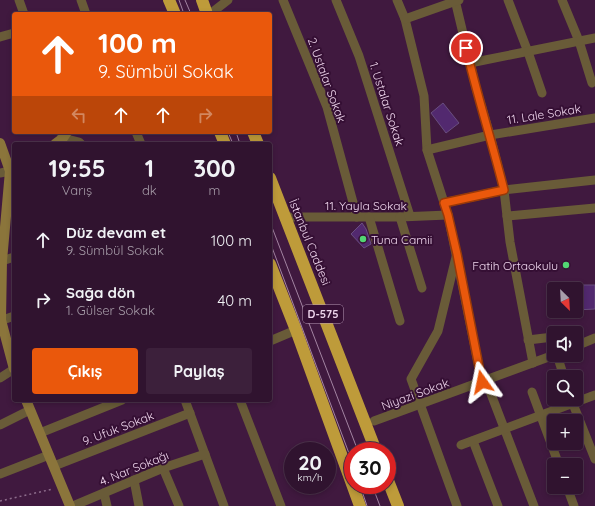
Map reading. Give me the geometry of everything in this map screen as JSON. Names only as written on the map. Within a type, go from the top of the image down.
[{"type":"highway","points":[[169,0],[174,12]]},
{"type":"highway","points":[[202,0],[208,12]]},
{"type":"highway","name":"İstanbul Caddesi","points":[[272,184],[372,442]]},
{"type":"highway","name":"D-575","points":[[272,269],[296,330],[360,506]]},
{"type":"highway","points":[[393,494],[398,506]]},
{"type":"main road","points":[[0,143],[8,171],[2,233],[1,320],[12,359]]},
{"type":"main road","points":[[0,179],[8,171]]},
{"type":"main road","points":[[27,402],[72,506]]},
{"type":"street","points":[[19,0],[23,12]]},
{"type":"street","points":[[81,0],[85,12]]},
{"type":"street","points":[[212,12],[228,0]]},
{"type":"street","name":"2. Ustalar Sokak","points":[[283,0],[327,107],[357,217]]},
{"type":"street","name":"1. Ustalar Sokak","points":[[336,0],[359,56],[410,216]]},
{"type":"street","points":[[397,0],[405,19],[424,96],[427,150],[448,215],[482,382]]},
{"type":"street","points":[[405,19],[457,0],[476,88],[504,190],[510,242],[532,363]]},
{"type":"street","points":[[508,0],[542,93]]},
{"type":"street","points":[[562,0],[579,41],[592,83]]},
{"type":"street","points":[[0,37],[12,34]]},
{"type":"street","points":[[470,63],[595,38]]},
{"type":"street","name":"11. Lale Sokak","points":[[427,150],[490,135],[595,118]]},
{"type":"street","points":[[62,136],[79,142]]},
{"type":"street","points":[[444,203],[504,190],[595,180]]},
{"type":"street","points":[[507,216],[595,208]]},
{"type":"street","name":"11. Yayla Sokak","points":[[284,217],[448,215]]},
{"type":"street","points":[[400,216],[422,288]]},
{"type":"street","points":[[370,217],[400,320]]},
{"type":"street","points":[[457,254],[438,331],[411,379],[457,506]]},
{"type":"street","points":[[2,261],[12,258]]},
{"type":"street","points":[[1,320],[12,317]]},
{"type":"street","points":[[272,340],[296,330]]},
{"type":"street","points":[[528,340],[547,338]]},
{"type":"street","points":[[583,343],[595,338]]},
{"type":"street","name":"Niyazi Sokak","points":[[374,421],[547,358]]},
{"type":"street","points":[[0,378],[12,368]]},
{"type":"street","points":[[532,392],[556,458]]},
{"type":"street","points":[[491,394],[534,506]]},
{"type":"street","points":[[583,398],[595,395]]},
{"type":"street","points":[[40,433],[117,402]]},
{"type":"street","points":[[186,402],[224,506]]},
{"type":"street","points":[[241,402],[281,506]]},
{"type":"street","points":[[461,445],[561,406]]},
{"type":"street","points":[[574,406],[595,459]]},
{"type":"street","points":[[0,425],[30,410]]},
{"type":"street","name":"9. Ufuk Sokak","points":[[54,466],[190,413]]},
{"type":"street","points":[[473,440],[498,506]]},
{"type":"street","name":"4. Nar Sokağı","points":[[72,506],[163,468],[206,454]]},
{"type":"street","points":[[0,474],[49,455]]},
{"type":"street","points":[[163,468],[178,506]]},
{"type":"street","points":[[134,480],[139,506]]},
{"type":"street","points":[[104,493],[107,506]]},
{"type":"street","points":[[570,494],[574,506]]},
{"type":"path","points":[[0,501],[62,486]]},
{"type":"building","points":[[443,103],[459,123],[446,133],[431,113]]},
{"type":"building","name":"Tuna Camii","points":[[362,223],[366,229],[371,244],[364,248],[351,234]]},
{"type":"building","points":[[583,285],[595,285],[595,309],[583,310]]},
{"type":"tram line","points":[[179,0],[183,12]]},
{"type":"tram line","points":[[185,0],[190,12]]},
{"type":"tram line","points":[[229,134],[232,142]]},
{"type":"tram line","points":[[237,134],[239,142]]},
{"type":"tram line","points":[[272,227],[355,442]]},
{"type":"tram line","points":[[272,247],[345,442]]},
{"type":"tram line","points":[[363,494],[367,506]]},
{"type":"tram line","points":[[375,494],[380,506]]},
{"type":"place","name":"Tuna Camii","points":[[363,239]]},
{"type":"place","name":"Fatih Ortaokulu","points":[[566,265]]},
{"type":"route","points":[[466,48],[504,190],[444,203],[457,254],[482,382]]}]
